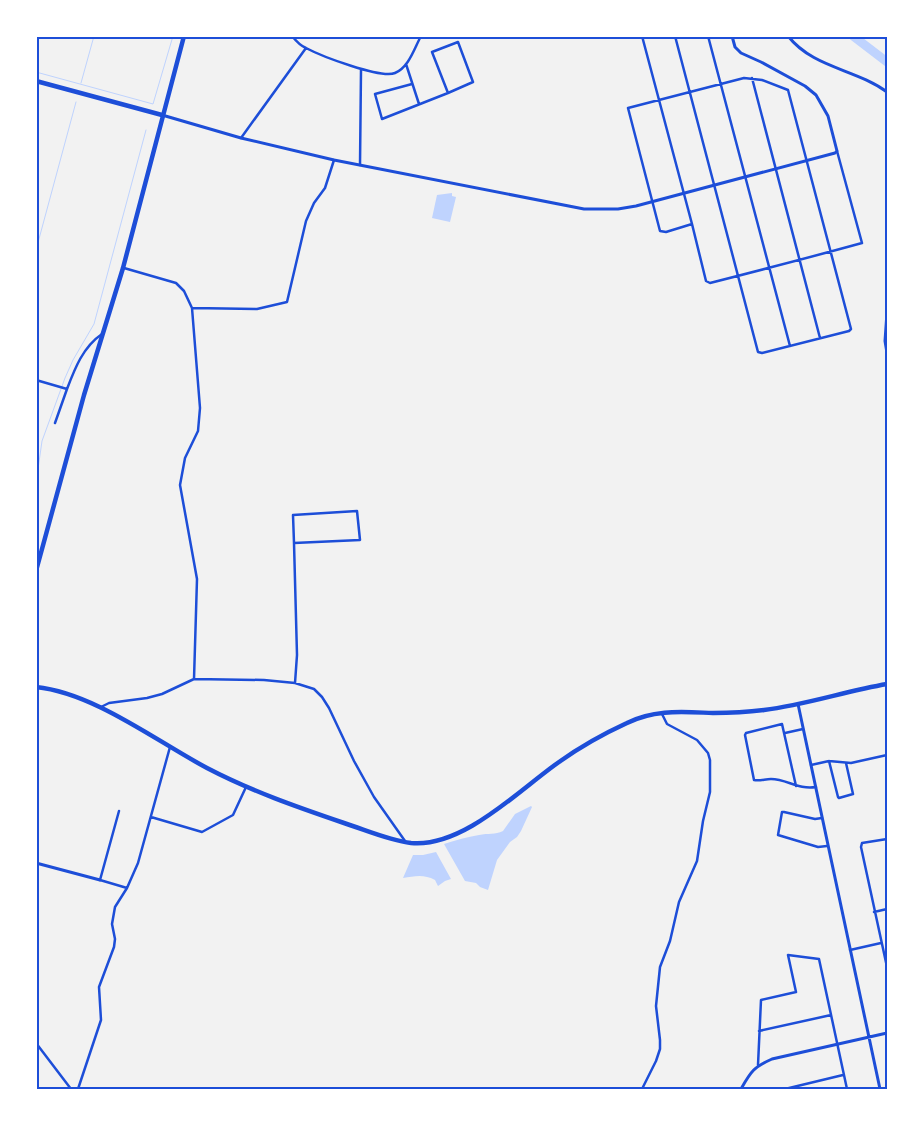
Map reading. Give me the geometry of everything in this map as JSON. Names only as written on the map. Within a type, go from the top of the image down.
[{"type":"highway","points":[[36,571],[84,396],[122,268],[184,36]]},
{"type":"highway","points":[[36,81],[162,115]]},
{"type":"highway","points":[[36,686],[74,695],[207,768],[246,787],[288,804],[386,837],[406,842],[424,843],[436,841],[483,819],[576,750],[628,722],[661,712],[765,710],[887,684]]},
{"type":"street","points":[[292,36],[306,48],[361,70],[389,74],[395,73],[406,64],[421,36]]},
{"type":"street","points":[[642,36],[706,281],[710,283],[862,243],[828,116],[816,95],[805,86],[762,62],[741,53],[735,47],[732,36]]},
{"type":"street","points":[[675,36],[690,92],[715,186],[758,352],[762,353],[849,332],[851,329],[788,90],[762,80],[744,78],[721,84],[690,92],[628,108],[660,231],[666,232],[692,224]]},
{"type":"street","points":[[708,36],[790,346]]},
{"type":"street","points":[[788,36],[794,44],[817,60],[877,85],[887,92]]},
{"type":"street","points":[[412,84],[375,94],[382,119],[448,93],[473,82],[458,42],[432,52],[448,93]]},
{"type":"street","points":[[241,138],[306,48]]},
{"type":"street","points":[[406,64],[419,104]]},
{"type":"street","points":[[360,165],[361,70]]},
{"type":"street","points":[[752,78],[820,338]]},
{"type":"street","points":[[162,115],[241,138],[334,160],[573,207],[618,209],[653,202],[835,154],[837,151]]},
{"type":"street","points":[[192,308],[257,309],[287,302],[306,221],[314,203],[325,188],[334,160]]},
{"type":"street","points":[[122,268],[176,283],[184,291],[192,308],[200,408],[198,431],[185,458],[180,485],[197,579],[194,679]]},
{"type":"street","points":[[887,312],[885,341],[887,353]]},
{"type":"street","points":[[55,423],[76,366],[93,341],[104,332]]},
{"type":"street","points":[[36,380],[67,389]]},
{"type":"street","points":[[294,543],[360,540],[357,511],[293,515],[295,683]]},
{"type":"street","points":[[100,708],[109,704],[162,694],[194,679],[264,680],[295,683],[314,689],[329,708],[354,761],[374,797],[406,842]]},
{"type":"street","points":[[798,703],[880,1089]]},
{"type":"street","points":[[642,1089],[660,1049],[656,1006],[660,967],[670,941],[679,902],[697,861],[710,792],[710,760],[708,753],[697,740],[667,724],[661,712]]},
{"type":"street","points":[[796,786],[782,724],[746,733],[754,780],[772,779],[796,786],[806,788],[816,786]]},
{"type":"street","points":[[785,733],[804,728]]},
{"type":"street","points":[[78,1089],[102,1020],[99,987],[114,947],[115,939],[112,924],[115,907],[128,888],[138,863],[170,747]]},
{"type":"street","points":[[811,765],[829,761],[846,763],[887,755]]},
{"type":"street","points":[[829,761],[838,798],[853,794],[846,763]]},
{"type":"street","points":[[151,818],[202,832],[232,815],[246,787]]},
{"type":"street","points":[[100,880],[119,811]]},
{"type":"street","points":[[822,818],[815,819],[782,812],[778,835],[818,847],[828,846]]},
{"type":"street","points":[[887,839],[862,844],[861,847],[887,967]]},
{"type":"street","points":[[36,863],[128,888]]},
{"type":"street","points":[[874,912],[887,909]]},
{"type":"street","points":[[850,950],[881,943]]},
{"type":"street","points":[[758,1065],[761,1000],[796,992],[788,955],[819,959],[847,1089]]},
{"type":"street","points":[[759,1031],[831,1015]]},
{"type":"street","points":[[741,1089],[751,1070],[772,1059],[887,1033]]},
{"type":"street","points":[[36,1043],[71,1089]]},
{"type":"street","points":[[785,1089],[843,1075]]},
{"type":"street","points":[[813,1082],[815,1089]]},
{"type":"water","points":[[452,193],[452,196],[456,197],[450,222],[432,218],[437,195]]},
{"type":"water","points":[[531,806],[521,831],[497,860],[488,890],[476,883],[465,881],[444,844],[482,834],[503,831],[515,814]]},
{"type":"water","points":[[436,852],[451,879],[438,886],[435,880],[423,876],[403,878],[413,855]]},
{"type":"waterway","points":[[81,83],[94,36]]},
{"type":"waterway","points":[[36,72],[153,104],[173,36]]},
{"type":"waterway","points":[[853,36],[887,62]]},
{"type":"waterway","points":[[36,250],[76,102]]},
{"type":"waterway","points":[[36,497],[42,441],[65,378],[94,324],[146,130]]}]
